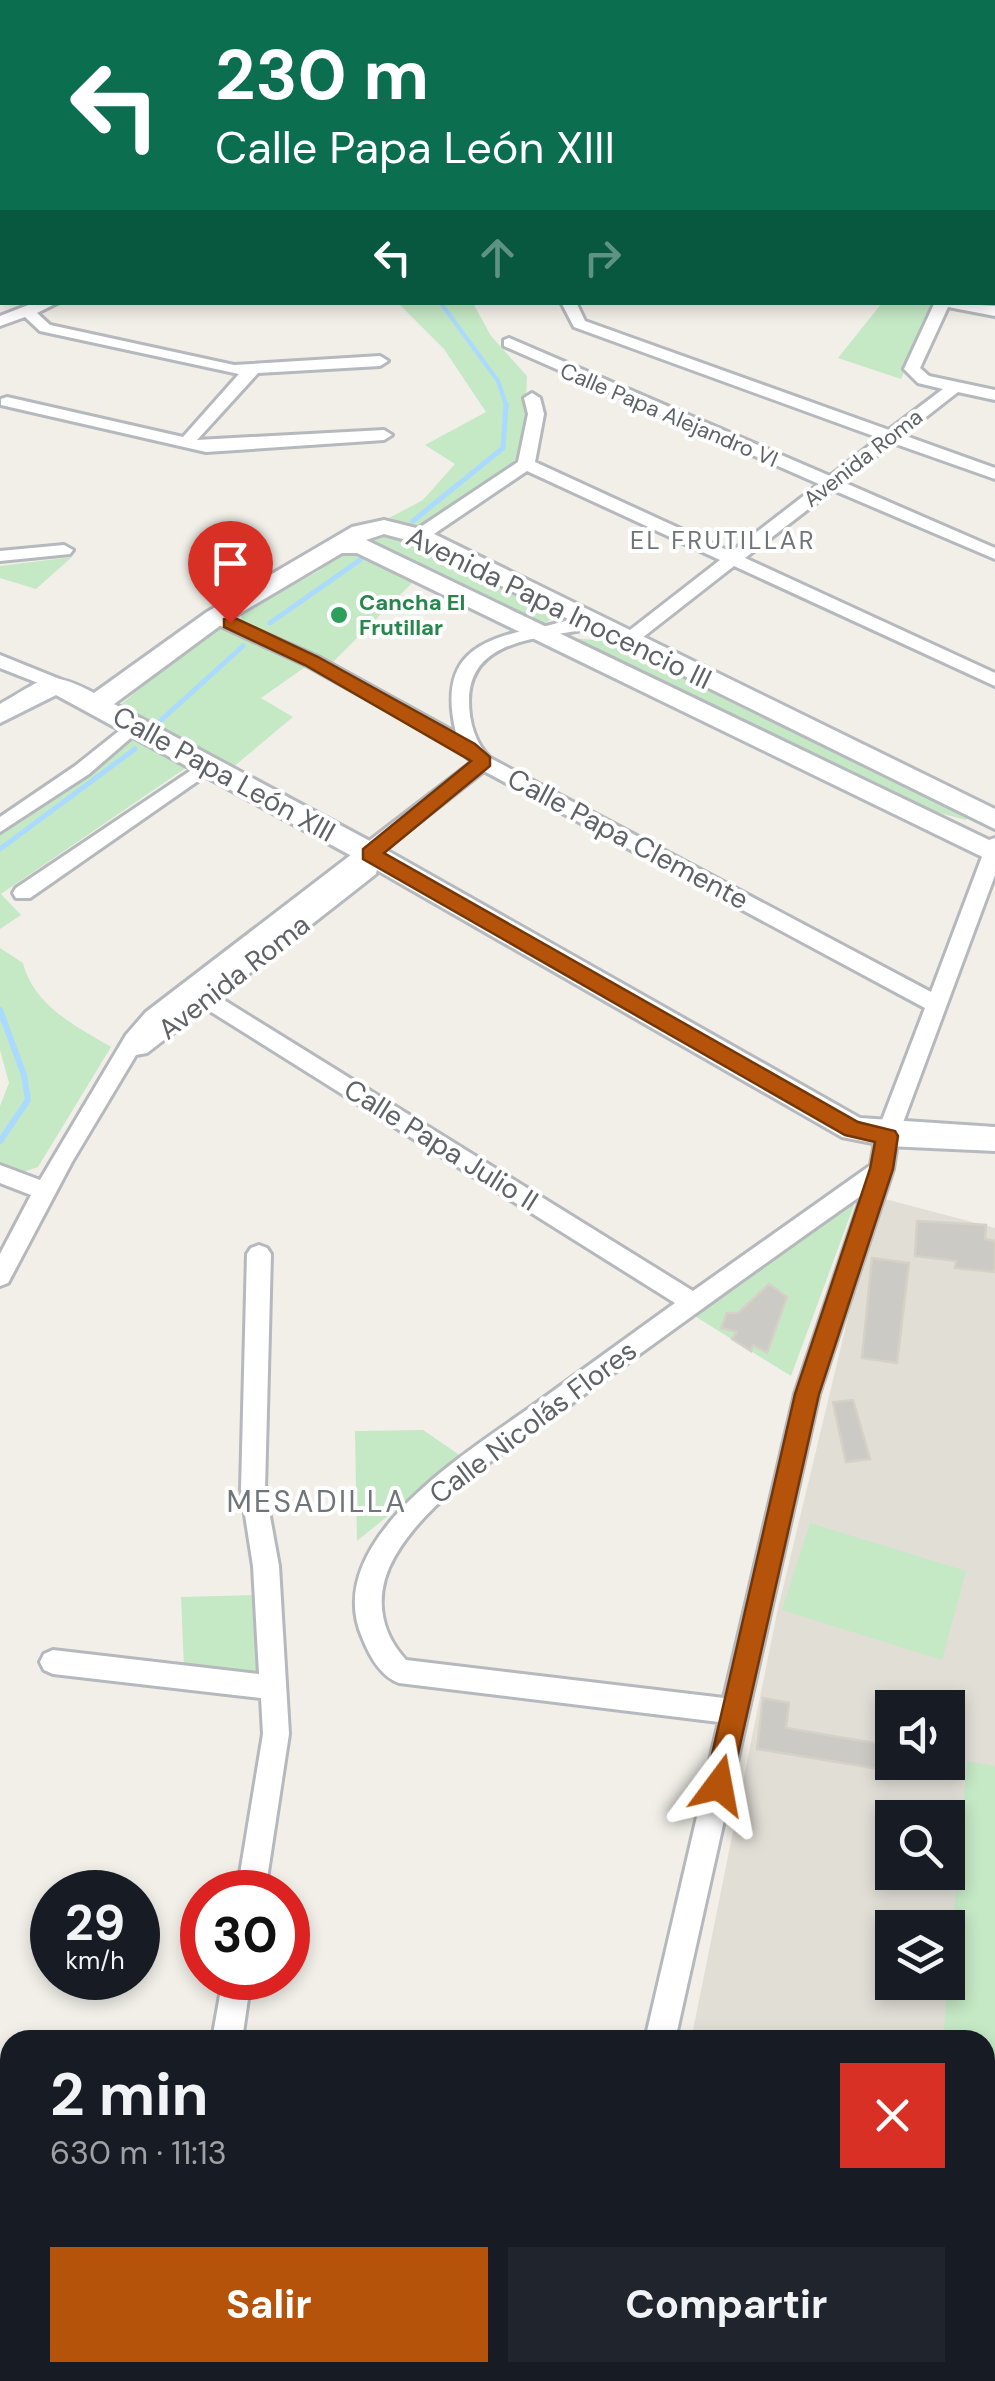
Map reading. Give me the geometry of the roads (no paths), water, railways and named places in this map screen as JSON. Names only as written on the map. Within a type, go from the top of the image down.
[{"type":"street","points":[[0,320],[30,314],[48,305]]},
{"type":"street","points":[[570,305],[579,324],[995,474]]},
{"type":"street","name":"Avenida Roma","points":[[944,305],[912,370],[924,380],[955,387]]},
{"type":"street","points":[[962,305],[995,311]]},
{"type":"street","points":[[30,314],[45,328],[234,370],[380,361]]},
{"type":"street","name":"Calle Papa Alejandro VI","points":[[509,343],[995,554]]},
{"type":"street","points":[[186,443],[252,370]]},
{"type":"street","points":[[955,387],[995,396]]},
{"type":"street","name":"Avenida Roma","points":[[628,641],[955,387]]},
{"type":"street","points":[[420,536],[526,464],[536,414],[532,398]]},
{"type":"street","points":[[7,402],[206,447],[384,435]]},
{"type":"street","points":[[526,464],[995,680]]},
{"type":"street","name":"Avenida Papa Inocencio III","points":[[341,546],[376,528],[420,536],[995,820]]},
{"type":"street","points":[[97,704],[216,617],[341,546]]},
{"type":"street","name":"Avenida Papa Inocencio III","points":[[341,546],[361,546],[994,851]]},
{"type":"street","points":[[0,556],[64,550]]},
{"type":"street","name":"Calle Papa Clemente","points":[[216,617],[312,661],[476,755],[935,1004]]},
{"type":"street","points":[[476,755],[456,696],[460,674],[472,658],[512,637],[590,623]]},
{"type":"street","points":[[0,662],[56,684]]},
{"type":"street","points":[[0,715],[56,684]]},
{"type":"street","name":"Calle Papa León XIII","points":[[56,684],[370,854],[853,1130],[887,1136],[917,1133],[995,1138]]},
{"type":"street","points":[[0,826],[82,770],[134,726]]},
{"type":"street","name":"Avenida Roma","points":[[0,1277],[92,1103],[130,1051],[148,1044],[198,994],[369,869],[370,854],[476,755]]},
{"type":"street","points":[[23,893],[208,765]]},
{"type":"street","points":[[662,2030],[807,1394],[882,1169],[887,1136],[994,851]]},
{"type":"street","name":"Calle Papa Julio II","points":[[198,994],[692,1302]]},
{"type":"street","name":"Calle Nicolás Flores","points":[[736,1712],[400,1670],[378,1650],[368,1627],[382,1555],[402,1524],[478,1459],[882,1169]]},
{"type":"street","points":[[0,1174],[44,1191]]},
{"type":"street","points":[[254,1870],[276,1734],[266,1566],[253,1489],[259,1254]]},
{"type":"street","points":[[53,1662],[276,1688]]},
{"type":"street","points":[[229,2030],[233,2000]]},
{"type":"waterway","points":[[442,305],[498,381],[506,404]]},
{"type":"waterway","points":[[413,521],[503,448],[506,404]]},
{"type":"waterway","points":[[270,623],[360,560]]},
{"type":"waterway","points":[[159,722],[243,646]]},
{"type":"waterway","points":[[0,849],[135,749]]},
{"type":"waterway","points":[[0,1010],[24,1075],[28,1100],[0,1141]]},
{"type":"place","name":"Cancha El Frutillar","points":[[339,615]]},
{"type":"district","name":"EL FRUTILLAR","points":[[723,540]]},
{"type":"district","name":"MESADILLA","points":[[317,1501]]}]
